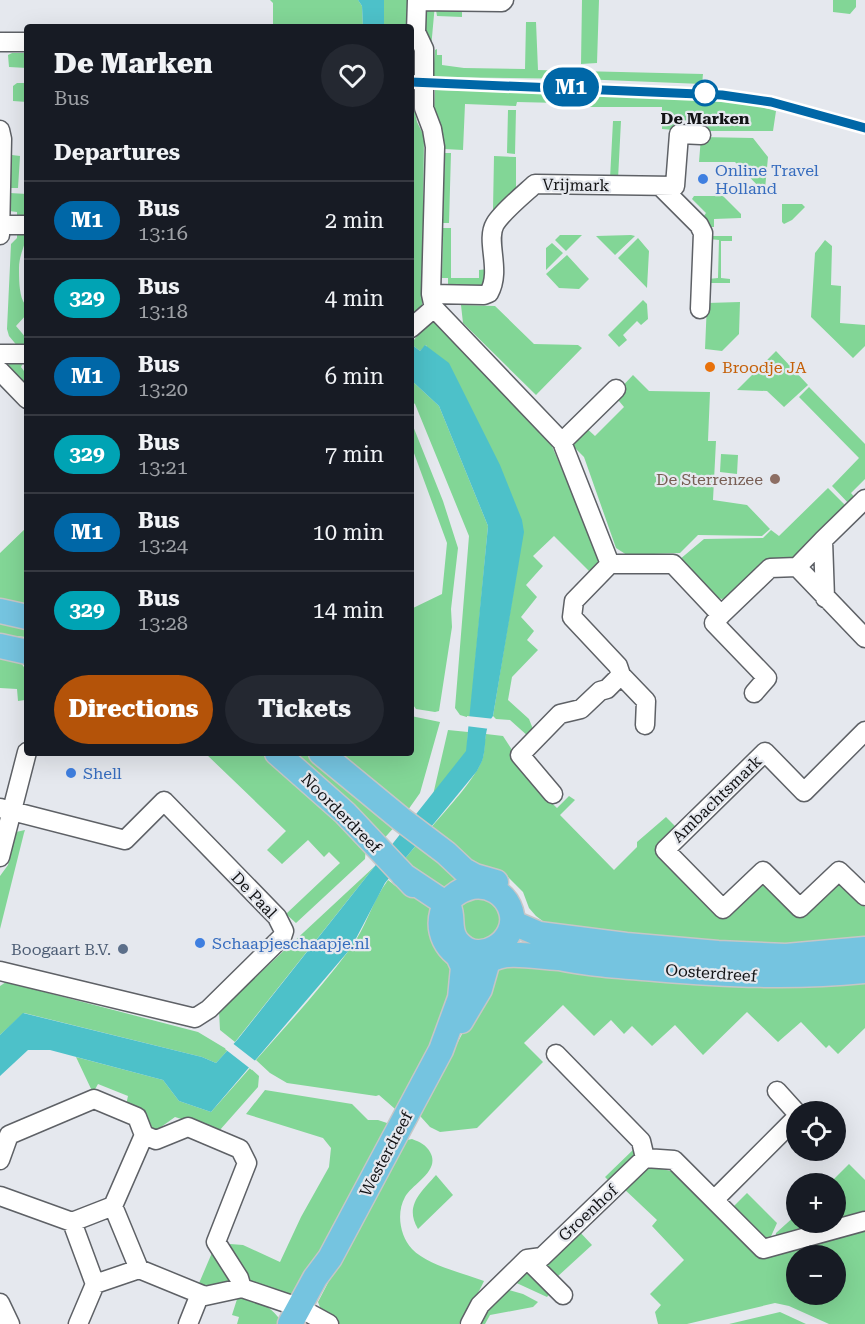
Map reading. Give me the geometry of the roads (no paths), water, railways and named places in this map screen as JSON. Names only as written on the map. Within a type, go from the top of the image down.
[{"type":"main road","points":[[0,611],[24,615]]},
{"type":"main road","points":[[0,646],[24,651]]},
{"type":"main road","name":"Noorderdreef","points":[[280,756],[338,807],[403,875],[444,909]]},
{"type":"main road","name":"Noorderdreef","points":[[325,756],[464,870],[473,882]]},
{"type":"main road","points":[[492,880],[505,887],[515,912],[510,933],[485,955],[445,941],[441,928],[444,909],[459,892],[473,882],[492,880]]},
{"type":"main road","name":"Oosterdreef","points":[[515,912],[521,911],[561,948],[613,966],[737,976],[803,976],[865,971]]},
{"type":"main road","name":"Oosterdreef","points":[[485,955],[561,948],[786,956],[865,949]]},
{"type":"main road","name":"Westerdreef","points":[[441,1050],[469,1010],[485,955]]},
{"type":"main road","name":"Westerdreef","points":[[304,1320],[324,1282],[330,1258],[441,1050],[460,998],[463,967],[485,955]]},
{"type":"street","points":[[414,324],[432,301],[435,147],[432,129],[424,108],[424,49],[416,32],[417,1],[502,2],[504,0]]},
{"type":"street","points":[[0,42],[24,42]]},
{"type":"street","points":[[0,130],[2,139],[0,228],[24,225]]},
{"type":"street","points":[[660,186],[675,186],[679,135],[701,135]]},
{"type":"street","name":"Vrijmark","points":[[432,301],[489,293],[495,279],[492,234],[495,224],[535,184],[660,186]]},
{"type":"street","points":[[660,186],[699,225],[703,233],[700,309]]},
{"type":"street","points":[[432,301],[562,442],[610,564]]},
{"type":"street","points":[[0,354],[24,354]]},
{"type":"street","points":[[0,371],[24,396]]},
{"type":"street","points":[[562,442],[616,389]]},
{"type":"street","points":[[754,693],[767,678],[714,623],[770,568],[797,567],[865,498]]},
{"type":"street","points":[[823,540],[825,598]]},
{"type":"street","points":[[645,725],[646,701],[621,675],[618,666],[572,617],[574,601],[610,564],[673,564],[721,615]]},
{"type":"street","points":[[797,567],[865,638]]},
{"type":"street","points":[[553,794],[520,755],[560,714],[581,709],[600,691],[608,689],[621,675]]},
{"type":"street","name":"Ambachtsmark","points":[[865,731],[804,792],[765,752],[665,850],[723,909],[763,871],[800,908],[839,871],[865,896]]},
{"type":"street","points":[[0,856],[6,810],[26,756]]},
{"type":"street","name":"De Paal","points":[[0,971],[195,1018],[205,1013],[282,937],[284,931],[277,917],[164,801],[125,840],[6,810]]},
{"type":"street","points":[[556,1054],[641,1141],[645,1158],[674,1160],[763,1249],[865,1221]]},
{"type":"street","points":[[777,1091],[786,1101]]},
{"type":"street","points":[[0,1160],[9,1135],[94,1099],[136,1117],[144,1135],[156,1140],[188,1127],[240,1149],[247,1163],[216,1242],[239,1278],[242,1288]]},
{"type":"street","points":[[714,1200],[786,1128]]},
{"type":"street","points":[[0,1196],[72,1222],[113,1206],[144,1135]]},
{"type":"street","name":"Groenhof","points":[[470,1324],[480,1305],[527,1259],[542,1257],[645,1158]]},
{"type":"street","points":[[113,1206],[139,1269]]},
{"type":"street","points":[[72,1222],[95,1284],[78,1324]]},
{"type":"street","points":[[527,1259],[563,1295]]},
{"type":"street","points":[[95,1284],[139,1269],[206,1296],[242,1288],[304,1320]]},
{"type":"street","points":[[188,1324],[200,1294]]},
{"type":"street","points":[[0,1303],[10,1324]]},
{"type":"water","points":[[358,0],[384,0],[384,24],[363,24],[362,6]]},
{"type":"water","points":[[425,345],[449,363],[500,465],[522,520],[524,532],[493,716],[486,731],[483,758],[477,771],[385,883],[351,948],[211,1112],[179,1101],[163,1080],[50,1050],[28,1050],[0,1076],[0,1035],[23,1013],[202,1057],[216,1063],[238,1039],[466,751],[488,526],[439,406],[414,383],[414,346],[420,351]]},
{"type":"place","name":"De Marken","points":[[705,93]]},
{"type":"place","name":"Online Travel Holland","points":[[703,179]]},
{"type":"place","name":"Broodje JA","points":[[710,367]]},
{"type":"place","name":"De Sterrenzee","points":[[775,479]]},
{"type":"place","name":"Shell","points":[[71,773]]},
{"type":"place","name":"Schaapjeschaapje.nl","points":[[200,943]]},
{"type":"place","name":"Boogaart B.V.","points":[[123,949]]}]
